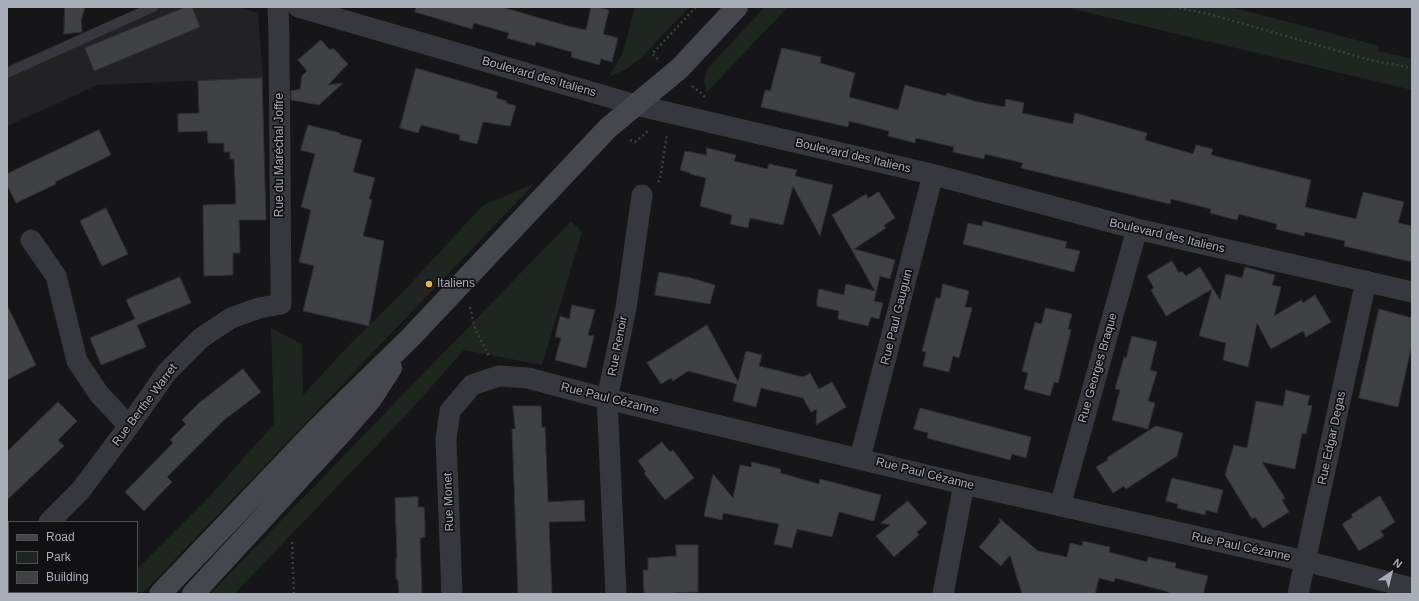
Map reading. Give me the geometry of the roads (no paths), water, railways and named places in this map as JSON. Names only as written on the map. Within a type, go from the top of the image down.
[{"type":"main road","points":[[160,594],[317,429],[411,337],[463,280],[608,128],[680,68],[737,7]]},
{"type":"main road","points":[[193,594],[328,449],[371,399],[411,337]]},
{"type":"street","name":"Rue du Maréchal Joffre","points":[[278,7],[282,304]]},
{"type":"street","name":"Boulevard des Italiens","points":[[298,7],[636,105],[931,174],[1137,229],[1412,292]]},
{"type":"street","name":"Rue Paul Gauguin","points":[[860,458],[931,182],[931,174]]},
{"type":"street","name":"Rue Renoir","points":[[616,594],[607,399],[626,308],[642,194]]},
{"type":"street","name":"Rue Georges Braque","points":[[1060,506],[1137,229]]},
{"type":"street","points":[[31,240],[56,276],[76,361],[99,394],[129,426]]},
{"type":"street","name":"Rue Edgar Degas","points":[[1298,594],[1366,281]]},
{"type":"street","name":"Rue Berthe Warret","points":[[50,521],[80,490],[129,426],[167,372],[201,338],[231,318],[259,308],[282,304]]},
{"type":"street","name":"Rue Paul Cézanne","points":[[450,411],[472,385],[499,376],[528,378],[607,399],[860,458],[964,484],[1305,561],[1412,588]]},
{"type":"street","name":"Rue Monet","points":[[450,411],[446,439],[452,594]]},
{"type":"street","points":[[943,594],[964,484]]},
{"type":"lane","points":[[7,73],[153,7]]},
{"type":"place","name":"Italiens","points":[[429,284]]}]
